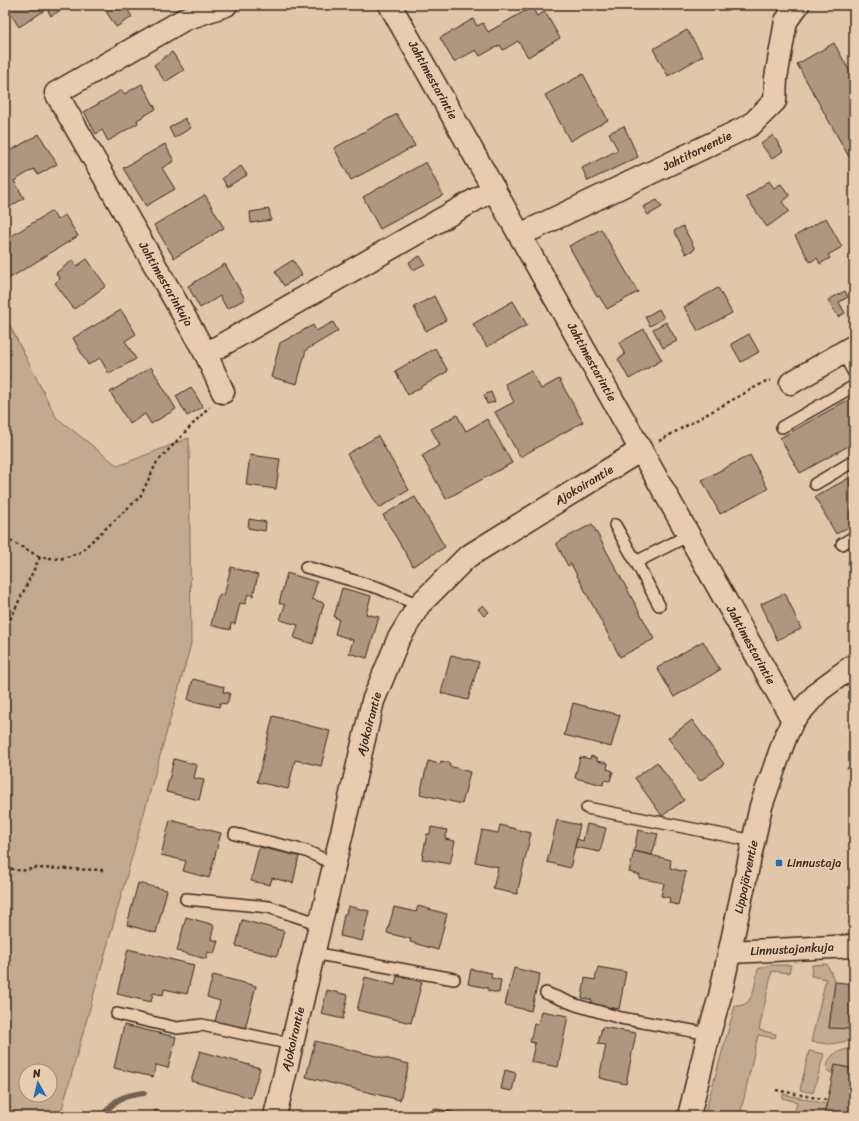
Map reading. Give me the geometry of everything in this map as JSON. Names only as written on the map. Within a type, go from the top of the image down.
[{"type":"street","name":"Jahtimestarinkuja","points":[[206,354],[56,93],[185,19],[226,5]]},
{"type":"street","name":"Jahtimestarintie","points":[[390,5],[794,720]]},
{"type":"street","name":"Jahtitorventie","points":[[520,235],[751,125],[775,101],[776,78],[786,21],[798,5]]},
{"type":"street","points":[[223,392],[206,354],[494,189]]},
{"type":"street","points":[[791,383],[848,350]]},
{"type":"street","name":"Ajokoirantie","points":[[274,1116],[373,701],[398,640],[419,605],[467,556],[641,450]]},
{"type":"street","name":"Lippajärventie","points":[[689,1116],[720,996],[761,806],[784,738],[794,720],[820,690],[854,666]]},
{"type":"street","name":"Linnustajankuja","points":[[730,952],[854,946]]},
{"type":"lane","points":[[848,350],[854,374]]},
{"type":"lane","points":[[782,427],[854,386]]},
{"type":"lane","points":[[815,484],[854,461]]},
{"type":"lane","points":[[615,525],[659,605]]},
{"type":"lane","points":[[636,562],[689,535]]},
{"type":"lane","points":[[842,544],[854,537]]},
{"type":"lane","points":[[306,567],[379,588],[419,605]]},
{"type":"lane","points":[[588,808],[754,841]]},
{"type":"lane","points":[[235,834],[306,851],[334,864]]},
{"type":"lane","points":[[186,899],[269,907],[320,924]]},
{"type":"lane","points":[[313,953],[454,979]]},
{"type":"lane","points":[[546,993],[621,1018],[709,1034]]},
{"type":"lane","points":[[117,1014],[177,1028],[202,1025],[292,1044]]},
{"type":"path","points":[[641,450],[768,380],[791,383]]},
{"type":"path","points":[[5,538],[40,557],[60,559],[79,553],[140,497],[157,462],[223,392]]},
{"type":"path","points":[[5,630],[40,557]]},
{"type":"path","points":[[5,867],[21,871],[36,868],[103,870]]},
{"type":"path","points":[[776,1090],[827,1100]]},
{"type":"shaded area","points":[[5,316],[56,417],[118,466],[189,438],[191,644],[60,1116],[5,1116]]},
{"type":"shaded area","points":[[827,964],[835,982],[829,1027],[854,1029],[854,1040],[830,1044],[811,1042],[826,979],[811,976],[812,965]]},
{"type":"shaded area","points":[[769,965],[791,965],[789,973],[772,971],[759,1030],[776,1034],[775,1038],[758,1035],[740,1116],[704,1116],[735,1006],[742,1005],[750,999],[758,969]]},
{"type":"shaded area","points":[[854,1048],[854,1069],[835,1065],[833,1074],[828,1071],[827,1065],[831,1057],[839,1051]]},
{"type":"shaded area","points":[[809,1051],[824,1054],[813,1093],[800,1090]]},
{"type":"shaded area","points":[[783,1094],[826,1104],[824,1116],[794,1116],[797,1102],[782,1098]]},
{"type":"building","points":[[5,5],[69,5],[51,16],[47,9],[19,27]]},
{"type":"building","points":[[102,5],[125,5],[132,17],[116,27]]},
{"type":"building","points":[[532,7],[537,16],[545,12],[560,38],[528,57],[518,41],[503,50],[500,45],[480,56],[476,50],[454,62],[440,38],[473,19],[477,26],[483,23],[488,32]]},
{"type":"building","points":[[687,30],[703,56],[668,76],[653,49]]},
{"type":"building","points":[[834,43],[854,79],[854,154],[849,157],[797,64]]},
{"type":"building","points":[[172,52],[184,70],[165,82],[154,65]]},
{"type":"building","points":[[583,74],[608,120],[570,141],[545,95]]},
{"type":"building","points":[[142,84],[156,109],[137,120],[138,123],[108,141],[102,130],[96,134],[84,112],[122,90],[124,94]]},
{"type":"building","points":[[397,114],[415,146],[351,180],[334,148]]},
{"type":"building","points":[[185,118],[191,128],[174,138],[169,128]]},
{"type":"building","points":[[624,126],[638,157],[588,181],[582,168],[618,150],[609,133]]},
{"type":"building","points":[[39,134],[57,164],[38,175],[34,169],[14,181],[24,198],[5,210],[5,154]]},
{"type":"building","points":[[773,135],[783,151],[772,159],[761,144]]},
{"type":"building","points":[[165,144],[174,161],[162,168],[175,189],[146,206],[123,168]]},
{"type":"building","points":[[426,162],[443,195],[380,229],[363,197]]},
{"type":"building","points":[[241,166],[247,175],[227,187],[222,178]]},
{"type":"building","points":[[769,181],[774,188],[781,184],[790,196],[782,202],[789,211],[767,227],[746,197]]},
{"type":"building","points":[[205,195],[224,228],[174,258],[154,225]]},
{"type":"building","points":[[657,200],[662,207],[648,215],[643,207]]},
{"type":"building","points":[[269,209],[271,220],[251,223],[250,212]]},
{"type":"building","points":[[52,211],[57,220],[65,215],[78,236],[10,278],[5,270],[5,240]]},
{"type":"building","points":[[826,218],[842,247],[828,255],[830,258],[820,264],[817,258],[810,262],[795,236]]},
{"type":"building","points":[[683,226],[695,249],[686,254],[674,231]]},
{"type":"building","points":[[601,229],[638,292],[607,309],[599,296],[597,297],[569,246]]},
{"type":"building","points":[[420,256],[425,264],[413,270],[409,262]]},
{"type":"building","points":[[87,259],[106,286],[74,309],[55,283],[60,279],[56,273],[73,260],[77,266]]},
{"type":"building","points":[[293,260],[302,275],[284,286],[275,271]]},
{"type":"building","points":[[225,264],[245,299],[227,309],[220,296],[200,308],[188,286]]},
{"type":"building","points":[[718,288],[732,313],[698,331],[684,307]]},
{"type":"building","points":[[845,291],[848,297],[839,302],[845,313],[838,317],[828,300]]},
{"type":"building","points":[[434,296],[446,320],[426,331],[414,307]]},
{"type":"building","points":[[513,301],[527,325],[487,347],[473,324]]},
{"type":"building","points":[[659,309],[664,318],[650,326],[645,317]]},
{"type":"building","points":[[121,310],[136,334],[125,341],[136,359],[109,374],[100,358],[88,365],[73,338]]},
{"type":"building","points":[[333,322],[338,331],[306,350],[297,384],[271,377],[280,343],[313,325],[316,331]]},
{"type":"building","points":[[666,322],[677,341],[663,348],[653,329]]},
{"type":"building","points":[[644,329],[662,360],[629,379],[618,359],[625,355],[619,343]]},
{"type":"building","points":[[749,334],[759,352],[741,362],[731,344]]},
{"type":"building","points":[[435,348],[448,371],[408,395],[395,371]]},
{"type":"building","points":[[151,367],[176,409],[151,424],[145,414],[130,424],[110,392]]},
{"type":"building","points":[[531,370],[541,389],[559,379],[583,422],[520,457],[495,412],[514,402],[505,384]]},
{"type":"building","points":[[191,387],[203,407],[187,416],[176,396]]},
{"type":"building","points":[[491,392],[495,402],[487,404],[484,395]]},
{"type":"building","points":[[853,397],[854,443],[800,473],[780,438]]},
{"type":"building","points":[[457,415],[466,431],[487,419],[512,463],[446,499],[422,456],[440,445],[431,429]]},
{"type":"building","points":[[378,436],[409,490],[379,508],[347,454]]},
{"type":"building","points":[[250,455],[280,459],[276,489],[246,485]]},
{"type":"building","points":[[750,455],[768,489],[720,514],[702,480]]},
{"type":"building","points":[[854,475],[854,524],[836,534],[815,497]]},
{"type":"building","points":[[415,497],[445,547],[413,566],[383,515]]},
{"type":"building","points":[[249,519],[266,522],[265,531],[248,528]]},
{"type":"building","points":[[592,524],[654,639],[620,657],[571,564],[568,566],[556,543]]},
{"type":"building","points":[[854,558],[854,573],[848,562]]},
{"type":"building","points":[[231,567],[258,575],[253,596],[248,594],[245,604],[240,603],[235,624],[231,623],[230,630],[211,625],[217,600],[220,594],[224,595]]},
{"type":"building","points":[[287,573],[317,582],[312,599],[324,603],[313,644],[294,638],[298,625],[280,620],[285,605],[279,603]]},
{"type":"building","points":[[342,588],[371,596],[366,614],[379,617],[367,658],[349,653],[353,640],[335,634],[339,619],[334,617]]},
{"type":"building","points":[[785,593],[801,629],[777,640],[761,604]]},
{"type":"building","points":[[483,605],[489,612],[484,616],[478,609]]},
{"type":"building","points":[[703,641],[720,670],[674,697],[657,668]]},
{"type":"building","points":[[451,655],[479,662],[468,700],[441,693]]},
{"type":"building","points":[[193,679],[224,687],[223,692],[230,693],[227,704],[220,703],[219,707],[188,700]]},
{"type":"building","points":[[573,703],[620,715],[611,747],[564,735]]},
{"type":"building","points":[[273,716],[330,731],[321,766],[295,760],[288,789],[257,782]]},
{"type":"building","points":[[692,720],[724,764],[700,781],[668,738]]},
{"type":"building","points":[[591,756],[597,758],[597,761],[608,763],[607,769],[613,771],[610,781],[604,780],[603,785],[575,778],[580,757],[590,759]]},
{"type":"building","points":[[174,759],[197,765],[194,778],[204,780],[199,800],[166,792]]},
{"type":"building","points":[[428,761],[440,764],[441,761],[450,763],[449,766],[470,772],[462,804],[420,794]]},
{"type":"building","points":[[657,762],[684,800],[662,816],[635,778]]},
{"type":"building","points":[[854,765],[854,784],[847,768]]},
{"type":"building","points":[[170,820],[221,833],[209,878],[183,871],[186,861],[161,855]]},
{"type":"building","points":[[557,820],[580,825],[570,868],[547,862]]},
{"type":"building","points":[[587,824],[606,828],[600,852],[575,847],[577,839],[583,841]]},
{"type":"building","points":[[500,825],[531,833],[517,894],[493,889],[498,867],[475,862],[482,830],[498,833]]},
{"type":"building","points":[[431,827],[447,830],[445,839],[455,841],[450,864],[422,859],[427,834],[430,834]]},
{"type":"building","points":[[638,830],[658,834],[652,855],[634,851]]},
{"type":"building","points":[[259,847],[299,856],[293,883],[272,878],[270,885],[251,881]]},
{"type":"building","points":[[634,851],[671,860],[670,868],[686,872],[678,905],[669,903],[670,898],[661,896],[664,883],[639,878],[640,875],[629,872]]},
{"type":"building","points":[[138,883],[167,890],[156,933],[127,925]]},
{"type":"building","points":[[348,906],[369,911],[362,941],[340,936],[344,914],[346,914]]},
{"type":"building","points":[[418,906],[447,914],[438,950],[410,942],[411,939],[387,933],[394,907],[416,912]]},
{"type":"building","points":[[186,917],[214,925],[211,939],[218,941],[214,954],[208,952],[206,959],[177,951]]},
{"type":"building","points":[[242,920],[284,931],[277,956],[236,946]]},
{"type":"building","points":[[128,949],[194,965],[187,994],[164,989],[163,995],[153,993],[151,1002],[117,994]]},
{"type":"building","points":[[598,967],[626,972],[619,1009],[591,1004],[592,1000],[582,998],[585,978],[595,980]]},
{"type":"building","points":[[514,968],[540,974],[531,1011],[505,1005]]},
{"type":"building","points":[[471,969],[492,973],[491,978],[501,980],[499,993],[488,991],[488,988],[468,984]]},
{"type":"building","points":[[213,975],[256,986],[245,1029],[215,1022],[220,1001],[207,997]]},
{"type":"building","points":[[397,976],[422,982],[411,1023],[357,1010],[365,977],[395,985]]},
{"type":"building","points":[[835,982],[854,984],[854,1029],[829,1028]]},
{"type":"building","points":[[327,990],[348,995],[343,1019],[321,1014]]},
{"type":"building","points":[[541,1011],[568,1016],[558,1067],[531,1062],[535,1043],[530,1042],[534,1024],[538,1025]]},
{"type":"building","points":[[124,1025],[176,1037],[168,1068],[156,1065],[153,1077],[114,1068]]},
{"type":"building","points":[[602,1027],[636,1033],[626,1084],[599,1078],[606,1045],[598,1044]]},
{"type":"building","points":[[315,1041],[409,1064],[400,1100],[306,1077]]},
{"type":"building","points":[[200,1051],[260,1068],[251,1098],[191,1081]]},
{"type":"building","points":[[835,1065],[854,1069],[854,1116],[824,1116]]},
{"type":"building","points":[[505,1070],[516,1073],[512,1091],[501,1089]]},
{"type":"building","points":[[433,1108],[466,1115],[466,1116],[432,1116]]},
{"type":"building","points":[[155,1110],[177,1116],[153,1116]]},
{"type":"waterway","points":[[103,1116],[107,1110],[120,1099],[130,1095],[144,1093]]},
{"type":"place","name":"Linnustaja","points":[[779,863]]}]
